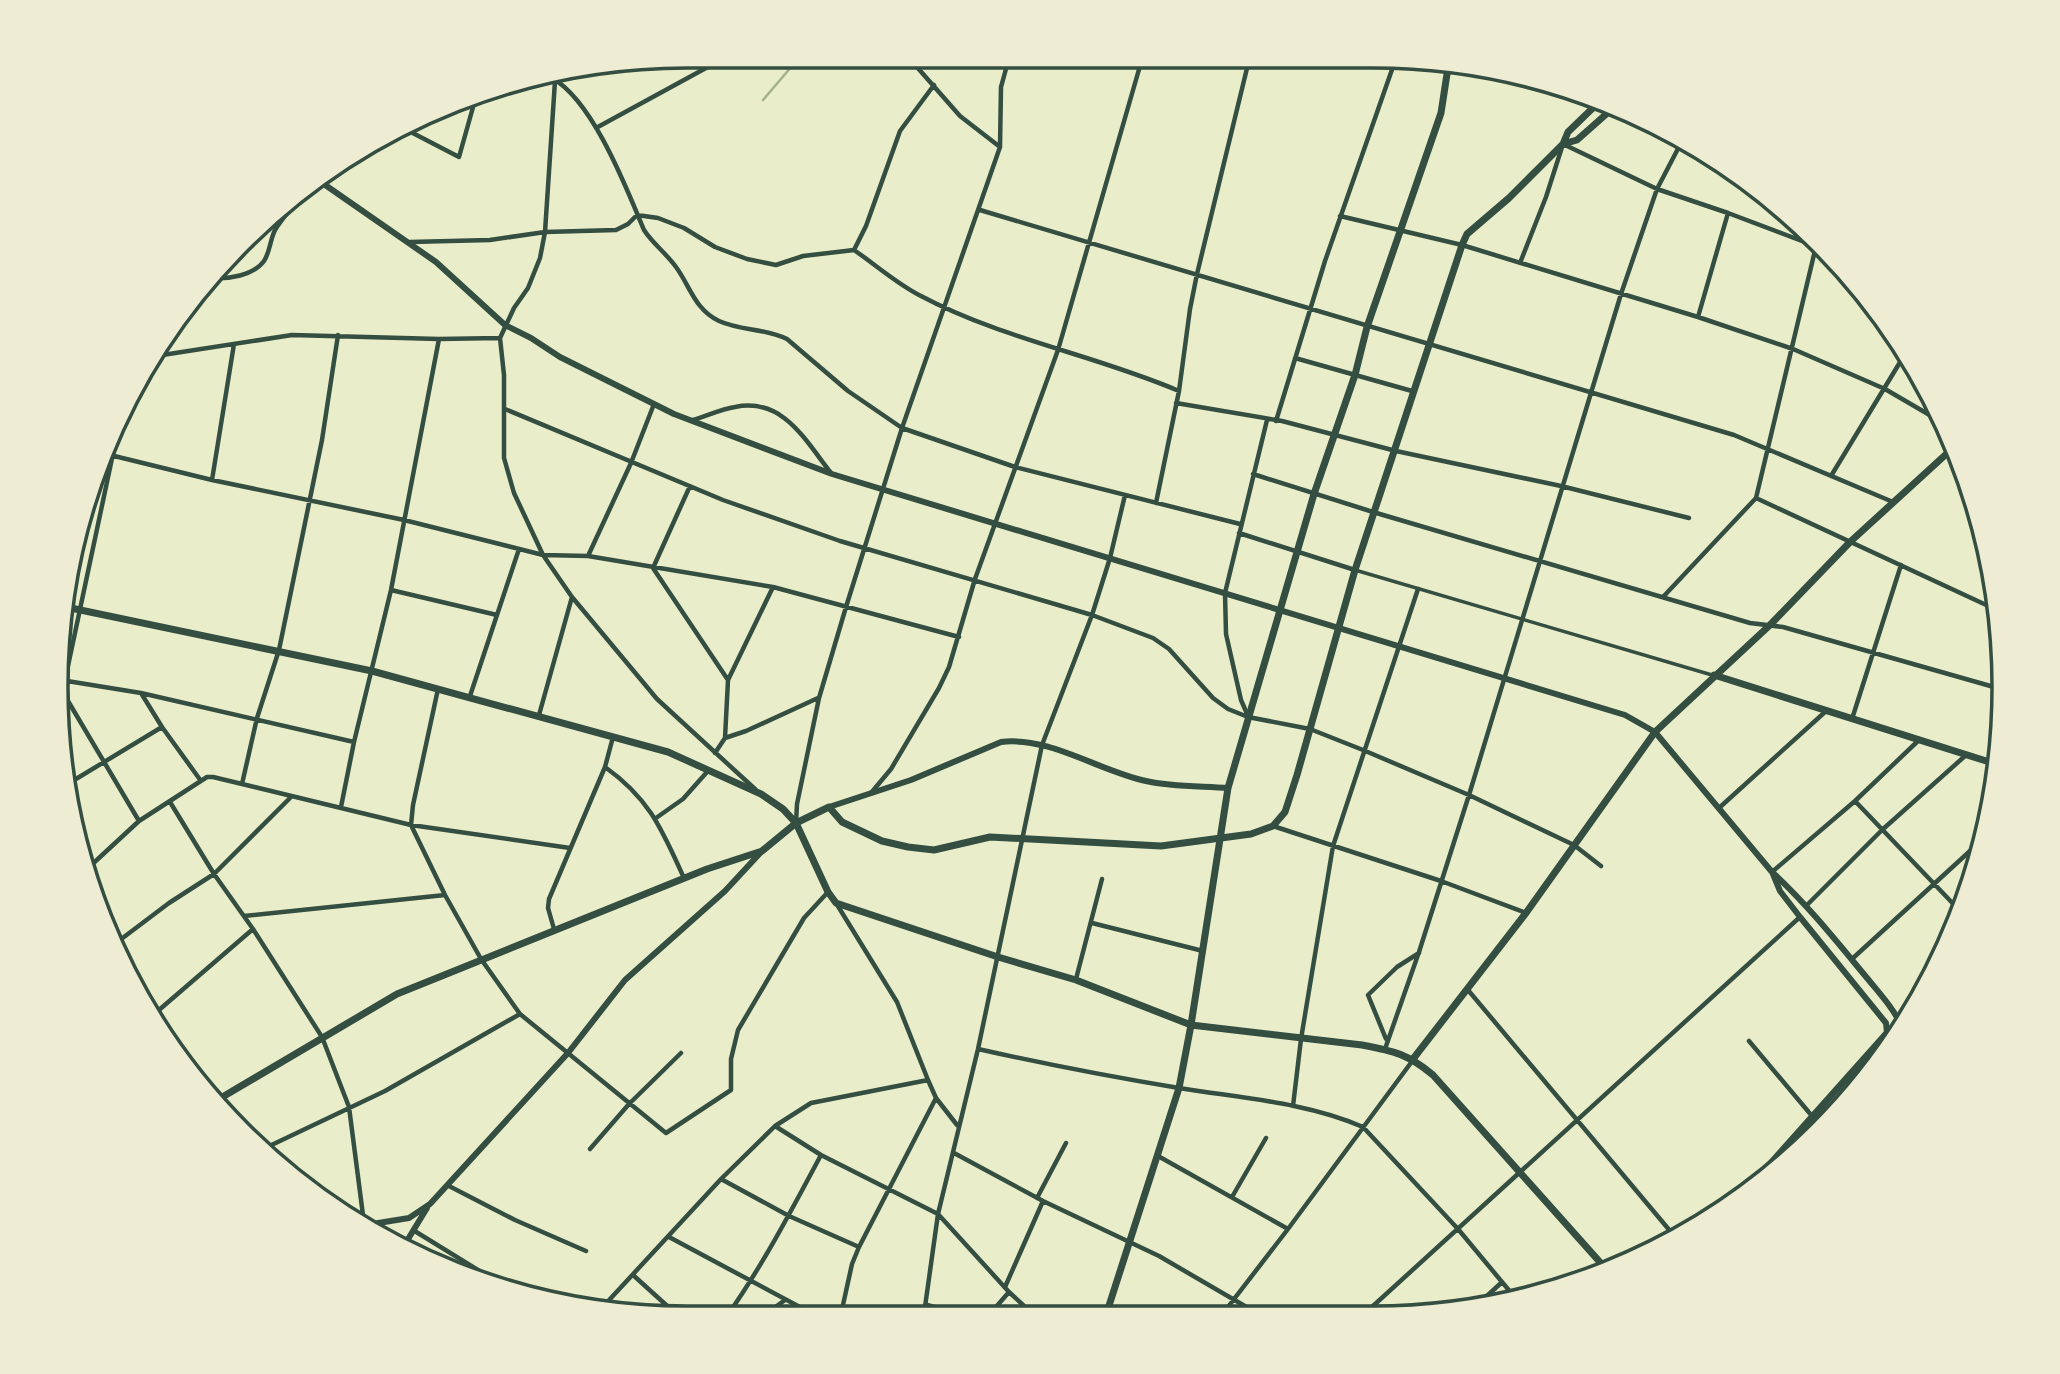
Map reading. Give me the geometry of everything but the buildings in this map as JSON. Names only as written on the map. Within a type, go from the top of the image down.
[{"type":"main road","points":[[1110,1306],[1179,1088],[1228,788],[1314,494],[1335,435],[1367,327],[1441,113],[1447,73]]},
{"type":"main road","points":[[223,1096],[397,994],[684,878],[762,851],[796,823],[829,807],[842,822],[882,841],[934,850],[990,837],[1161,846],[1251,834],[1273,826],[1284,812],[1373,512],[1396,451],[1412,391],[1462,245],[1467,234],[1509,198],[1563,144],[1567,132],[1592,108]]},
{"type":"main road","points":[[1563,144],[1577,140],[1607,114]]},
{"type":"main road","points":[[1413,1059],[1526,913],[1655,732],[1770,625],[1850,542],[1946,454]]},
{"type":"main road","points":[[74,609],[372,671],[668,752],[707,772],[761,794],[783,809],[796,823],[828,892],[836,902],[998,957],[1076,980],[1191,1025],[1385,1049],[1413,1059],[1433,1075],[1600,1263]]},
{"type":"main road","points":[[1714,676],[1987,762]]},
{"type":"main road","points":[[1778,1155],[1881,1040]]},
{"type":"street","points":[[596,128],[706,68]]},
{"type":"street","points":[[918,68],[960,116],[1000,147]]},
{"type":"street","points":[[796,823],[797,804],[819,698],[846,607],[902,428],[1000,147],[1001,87],[1006,68]]},
{"type":"street","points":[[869,795],[891,769],[949,667],[975,579],[1058,350],[1139,68]]},
{"type":"street","points":[[1156,503],[1179,391],[1189,309],[1247,68]]},
{"type":"street","points":[[1276,421],[1340,216],[1372,133],[1392,69]]},
{"type":"street","points":[[557,82],[576,101],[596,128],[650,241],[676,266],[694,298],[710,316],[733,326],[776,334],[787,339],[848,391],[902,428],[1015,467],[1240,524]]},
{"type":"street","points":[[554,83],[545,232],[540,258],[528,288],[500,338],[504,375],[504,458],[514,493],[543,555],[572,597],[657,699],[761,794]]},
{"type":"street","points":[[854,250],[866,226],[900,131],[934,85]]},
{"type":"street","points":[[413,132],[459,157],[473,106]]},
{"type":"street","points":[[1520,262],[1546,197],[1563,144],[1657,189],[1799,238]]},
{"type":"street","points":[[1385,1049],[1469,796],[1621,294],[1657,189],[1678,149]]},
{"type":"street","points":[[326,185],[410,242],[458,281],[505,325],[560,357],[692,420],[832,474],[1625,715],[1655,732],[1897,1015]]},
{"type":"street","points":[[980,210],[1734,435],[1893,502]]},
{"type":"street","points":[[1698,317],[1728,213]]},
{"type":"street","points":[[410,242],[490,240],[545,232],[616,230],[637,215]]},
{"type":"street","points":[[637,215],[658,218],[684,228],[715,247],[747,259],[776,265],[803,256],[854,250],[918,295],[944,307],[1058,350],[1179,391]]},
{"type":"street","points":[[1340,216],[1462,245],[1520,262],[1793,349],[1885,389],[1929,414]]},
{"type":"street","points":[[222,279],[258,267],[264,261],[276,229],[285,217]]},
{"type":"street","points":[[1663,597],[1756,498],[1814,252]]},
{"type":"street","points":[[166,354],[292,335],[439,340],[500,338]]},
{"type":"street","points":[[242,784],[257,718],[279,650],[322,440],[338,335]]},
{"type":"street","points":[[341,807],[391,590],[439,340]]},
{"type":"street","points":[[212,480],[234,344]]},
{"type":"street","points":[[1295,358],[1412,391]]},
{"type":"street","points":[[1830,477],[1900,363]]},
{"type":"street","points":[[1176,403],[1276,421],[1689,518]]},
{"type":"street","points":[[588,555],[631,463],[654,404]]},
{"type":"street","points":[[692,420],[735,407],[758,405],[786,417],[832,474]]},
{"type":"street","points":[[505,409],[723,500],[864,548],[1092,615],[1153,638],[1169,649],[1213,698],[1228,709],[1248,717],[1310,729],[1363,750],[1574,845],[1601,866]]},
{"type":"street","points":[[1248,717],[1241,700],[1228,646],[1225,593],[1267,420]]},
{"type":"street","points":[[113,456],[404,520],[543,555],[588,555],[773,587],[959,637]]},
{"type":"street","points":[[70,650],[111,461]]},
{"type":"street","points":[[1253,474],[1750,623],[1770,625],[1873,651],[1992,686]]},
{"type":"street","points":[[653,568],[690,485]]},
{"type":"street","points":[[931,1306],[927,1305],[938,1214],[978,1049],[1042,745],[1092,615],[1110,558],[1125,495]]},
{"type":"street","points":[[1756,498],[1986,605]]},
{"type":"street","points":[[1239,533],[1714,676]]},
{"type":"street","points":[[470,696],[519,549]]},
{"type":"street","points":[[1852,719],[1900,565]]},
{"type":"street","points":[[653,568],[728,680]]},
{"type":"street","points":[[715,753],[725,738],[728,680],[773,587]]},
{"type":"street","points":[[1293,1106],[1301,1039],[1333,846],[1418,589]]},
{"type":"street","points":[[391,590],[497,615]]},
{"type":"street","points":[[539,715],[572,597]]},
{"type":"street","points":[[68,681],[142,693],[354,742]]},
{"type":"street","points":[[438,689],[413,804],[411,825],[445,895],[481,959],[520,1014],[666,1133],[731,1090],[731,1059],[738,1030],[804,918],[828,892]]},
{"type":"street","points":[[142,693],[162,727],[201,781]]},
{"type":"street","points":[[725,738],[819,698]]},
{"type":"street","points":[[69,708],[139,821]]},
{"type":"street","points":[[1719,808],[1825,712]]},
{"type":"street","points":[[76,779],[162,727]]},
{"type":"street","points":[[554,929],[548,908],[549,899],[605,767],[613,735]]},
{"type":"street","points":[[829,807],[954,763],[1000,742],[1016,740],[1042,745],[1110,771],[1148,782],[1228,788]]},
{"type":"street","points":[[1772,872],[1855,801],[1919,740]]},
{"type":"street","points":[[1806,906],[1882,830],[1965,756]]},
{"type":"street","points":[[605,767],[626,782],[656,818],[684,878]]},
{"type":"street","points":[[656,818],[683,799],[707,772]]},
{"type":"street","points":[[94,863],[139,821],[201,781],[213,777],[411,825],[570,848]]},
{"type":"street","points":[[122,939],[214,874],[290,797]]},
{"type":"street","points":[[1855,801],[1953,903]]},
{"type":"street","points":[[170,802],[214,874],[253,929],[322,1037],[349,1107],[364,1214]]},
{"type":"street","points":[[1273,826],[1441,881],[1526,913]]},
{"type":"street","points":[[407,1239],[430,1204],[568,1054],[625,980],[725,891],[762,851]]},
{"type":"street","points":[[1852,960],[1969,852]]},
{"type":"street","points":[[1772,872],[1780,891],[1886,1023],[1887,1031]]},
{"type":"street","points":[[1076,980],[1102,879]]},
{"type":"street","points":[[244,916],[445,895]]},
{"type":"street","points":[[836,902],[897,1002],[936,1098],[958,1126]]},
{"type":"street","points":[[1373,1306],[1800,917]]},
{"type":"street","points":[[1092,923],[1203,951]]},
{"type":"street","points":[[160,1010],[253,929]]},
{"type":"street","points":[[1387,1040],[1368,995],[1397,967],[1419,952]]},
{"type":"street","points":[[1468,990],[1669,1230]]},
{"type":"street","points":[[271,1145],[385,1091],[520,1014]]},
{"type":"street","points":[[1749,1041],[1812,1116]]},
{"type":"street","points":[[978,1049],[1075,1070],[1293,1106],[1347,1119],[1363,1127],[1458,1229],[1508,1291]]},
{"type":"street","points":[[590,1149],[629,1104],[681,1053]]},
{"type":"street","points":[[1228,1306],[1413,1059]]},
{"type":"street","points":[[609,1300],[721,1179],[775,1126],[811,1103],[928,1080]]},
{"type":"street","points":[[843,1306],[852,1264],[859,1247],[936,1098]]},
{"type":"street","points":[[775,1126],[821,1155],[938,1214],[1024,1306]]},
{"type":"street","points":[[1232,1197],[1266,1139]]},
{"type":"street","points":[[995,1306],[1007,1290],[1040,1200],[1066,1143]]},
{"type":"street","points":[[954,1153],[1040,1200],[1159,1255],[1243,1306]]},
{"type":"street","points":[[734,1306],[751,1282],[821,1155]]},
{"type":"street","points":[[1158,1156],[1288,1229]]},
{"type":"street","points":[[721,1179],[789,1216],[859,1247]]},
{"type":"street","points":[[446,1185],[515,1220],[586,1251]]},
{"type":"street","points":[[377,1222],[409,1218],[430,1204]]},
{"type":"street","points":[[413,1229],[476,1269]]},
{"type":"street","points":[[669,1237],[797,1306]]},
{"type":"street","points":[[633,1275],[666,1305]]},
{"type":"street","points":[[1488,1295],[1501,1283]]},
{"type":"street","points":[[777,1306],[785,1300]]},
{"type":"waterway","points":[[763,100],[790,68]]}]
